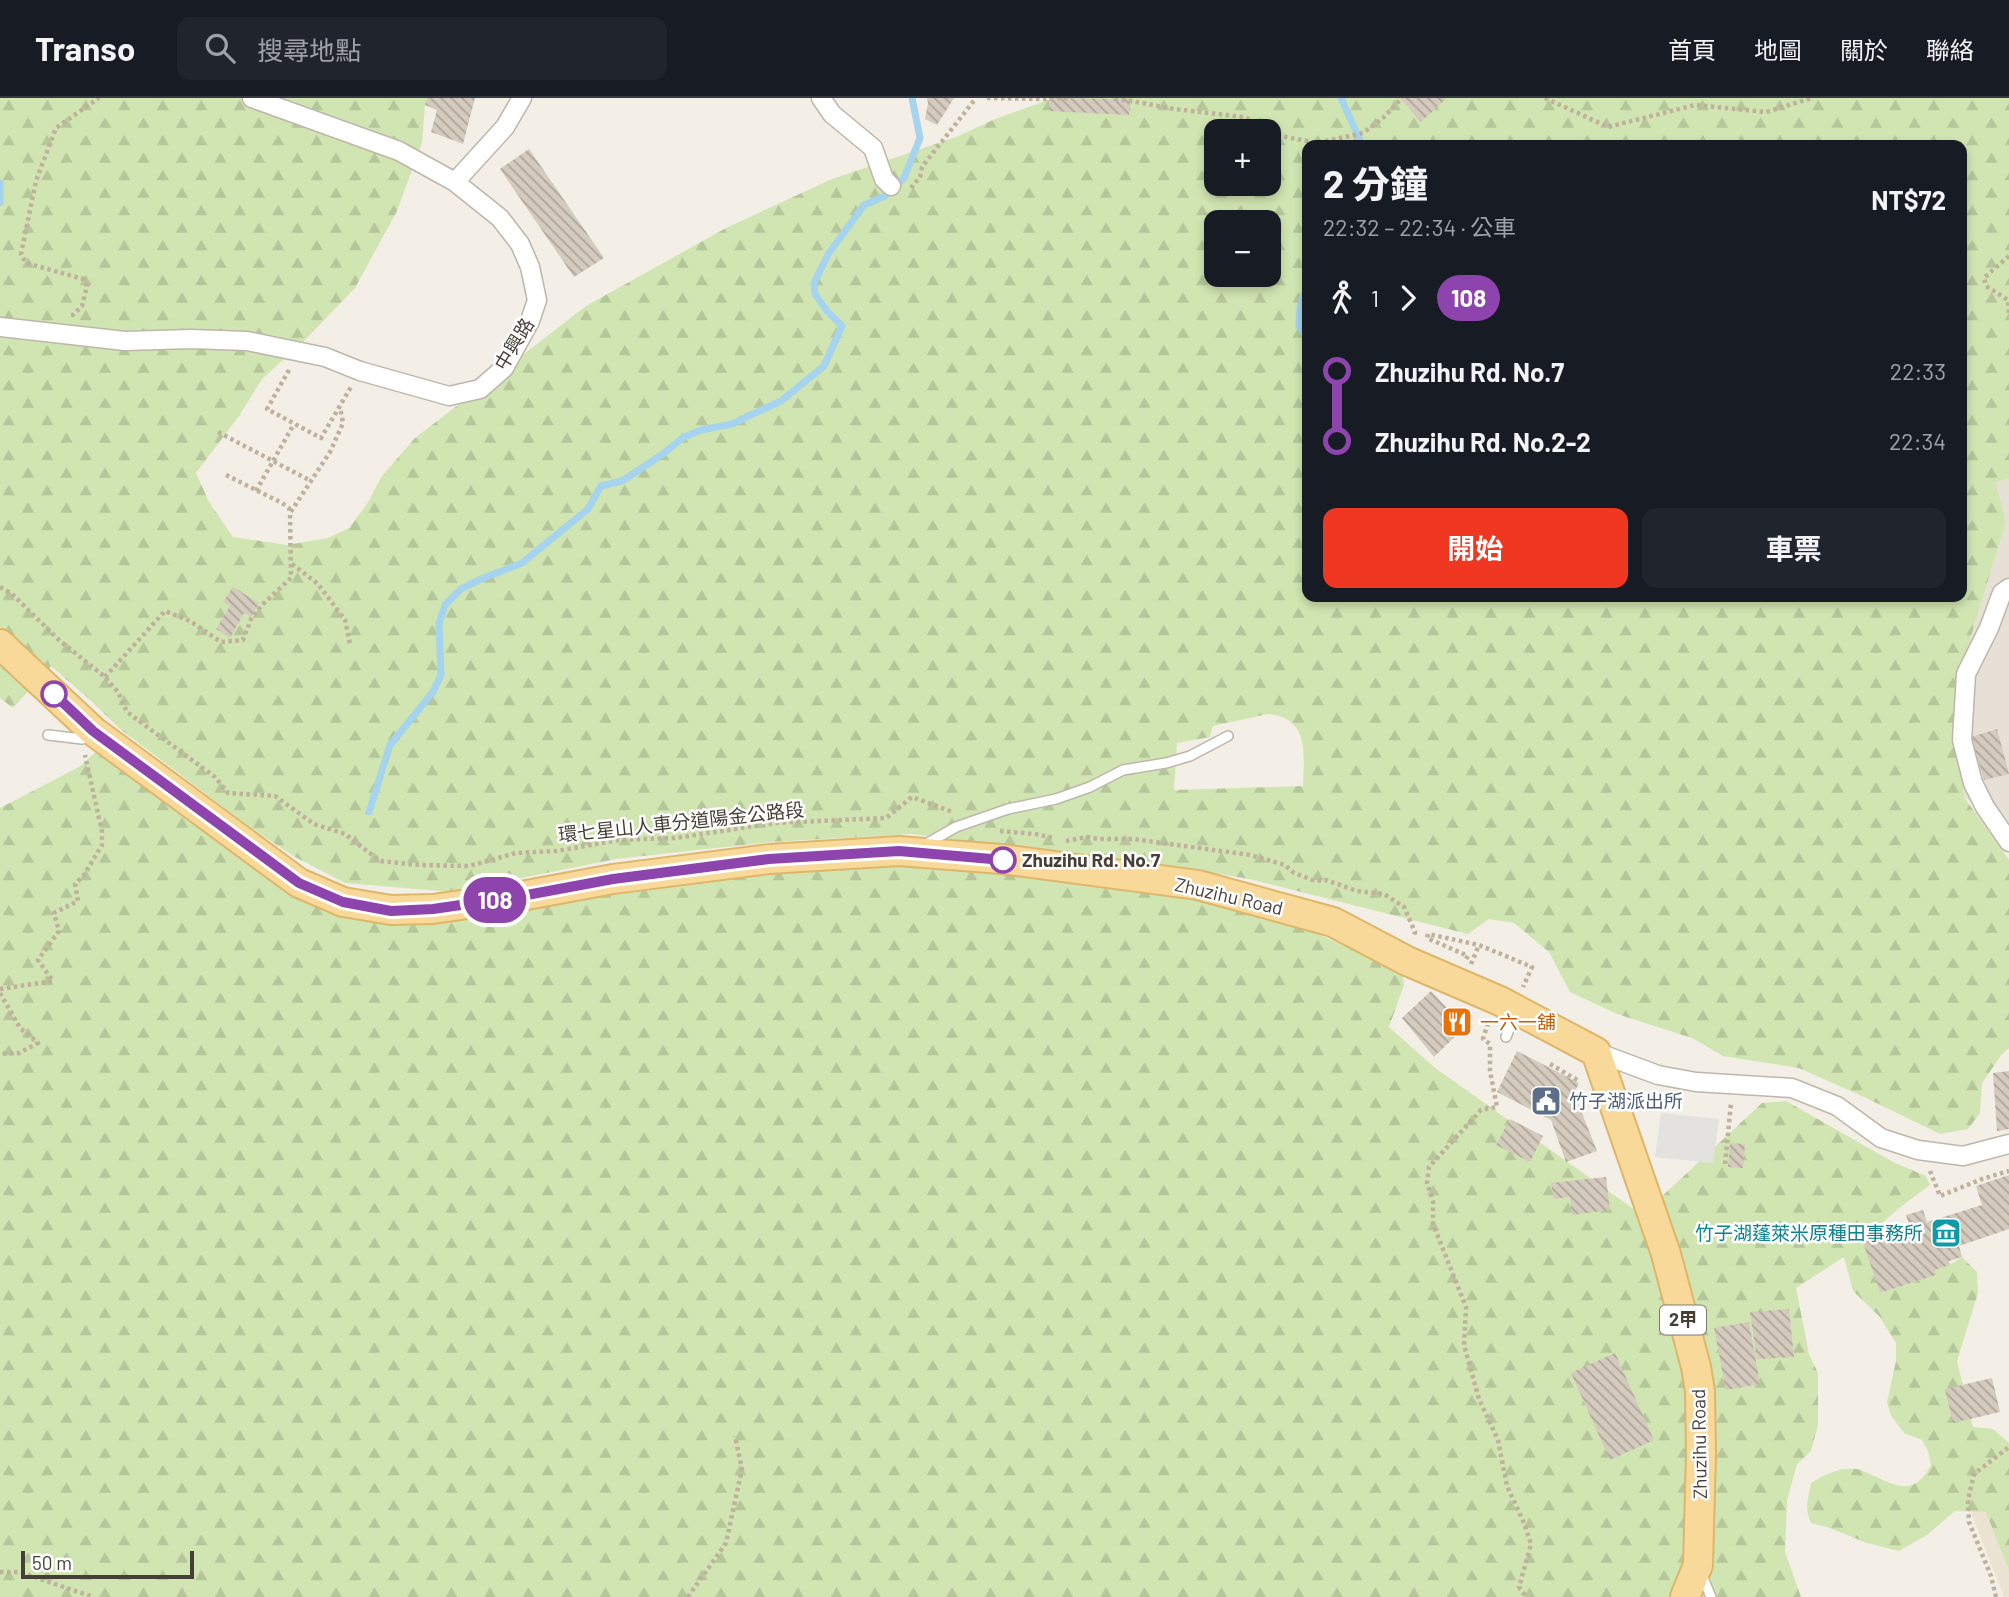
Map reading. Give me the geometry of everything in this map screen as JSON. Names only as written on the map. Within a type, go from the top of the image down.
[{"type":"main road","name":"Zhuzihu Road","points":[[0,644],[87,735],[299,883],[343,902],[391,911],[445,908],[613,879],[769,859],[899,851],[1001,859],[1198,885],[1333,922],[1407,961],[1519,1000],[1596,1052],[1666,1254],[1700,1391],[1698,1565],[1685,1597]]},
{"type":"street","name":"中興路","points":[[0,327],[125,341],[247,341],[325,357],[360,371],[449,396],[480,389],[504,368],[530,321],[537,300],[530,267],[520,244],[500,218],[455,182],[399,151],[251,98]]},
{"type":"street","points":[[455,182],[505,127],[522,98]]},
{"type":"street","points":[[821,98],[832,114],[873,148],[884,178],[896,191]]},
{"type":"street","points":[[2009,588],[2002,593],[1989,628],[1966,674],[1962,740],[1973,783],[1985,807],[2009,842]]},
{"type":"street","name":"Zhuzihu Road","points":[[1596,1052],[1658,1075],[1696,1082],[1792,1088],[1837,1106],[1881,1138],[1918,1150],[1963,1156],[2009,1144]]},
{"type":"lane","points":[[48,735],[87,735]]},
{"type":"lane","points":[[912,852],[956,827],[1008,809],[1056,799],[1090,787],[1123,770],[1190,756],[1228,736]]},
{"type":"lane","points":[[1506,1037],[1519,1000]]},
{"type":"lane","points":[[1698,1565],[1711,1597]]},
{"type":"path","points":[[59,313],[73,316],[82,306],[87,286],[83,279],[26,263],[21,254],[36,181],[56,128],[99,98]]},
{"type":"path","points":[[896,191],[914,186],[922,167],[976,98]]},
{"type":"path","points":[[987,98],[1073,98]]},
{"type":"path","points":[[1115,98],[1174,109],[1244,117],[1286,137],[1302,140]]},
{"type":"path","points":[[1330,140],[1363,133],[1383,118],[1402,98]]},
{"type":"path","points":[[1545,98],[1608,127],[1695,105],[1766,112],[1812,98]]},
{"type":"path","points":[[2009,256],[1983,278],[1986,286],[2008,300],[2009,313]]},
{"type":"path","points":[[286,375],[267,409],[321,438],[340,407],[343,423],[330,452],[290,513]]},
{"type":"path","points":[[256,491],[294,424]]},
{"type":"path","points":[[218,432],[311,481]]},
{"type":"path","points":[[105,677],[165,611],[190,621],[221,642],[243,640],[251,619],[261,605],[291,579],[289,508],[226,475]]},
{"type":"path","points":[[291,563],[318,584],[345,620],[350,644]]},
{"type":"path","name":"環七星山人車分道陽金公路段","points":[[0,587],[12,594],[59,640],[105,677],[118,692],[127,712],[215,777],[228,793],[275,796],[314,824],[345,834],[380,861],[469,866],[516,853],[557,851],[619,840],[675,838],[775,823],[886,818],[912,797],[998,831],[1035,834],[1066,841],[1087,837],[1133,839],[1250,855],[1285,865],[1294,873],[1315,881],[1326,880],[1357,891],[1384,894],[1404,907],[1415,932],[1413,942]]},
{"type":"path","points":[[0,1054],[19,1053],[38,1043],[20,1028],[0,991],[53,981],[38,960],[59,931],[54,914],[78,901],[75,884],[84,876],[102,845],[87,735]]},
{"type":"path","points":[[1479,945],[1467,966],[1468,956],[1427,938],[1428,934],[1479,945],[1532,967],[1519,1000]]},
{"type":"path","points":[[1489,1023],[1483,1040],[1490,1044],[1490,1072],[1497,1107],[1481,1110],[1429,1167],[1427,1183],[1433,1201],[1433,1224],[1466,1307],[1464,1345],[1479,1399],[1498,1440],[1507,1486],[1531,1544],[1519,1587],[1526,1597]]},
{"type":"path","points":[[1575,1071],[1583,1083]]},
{"type":"path","points":[[1725,1164],[1731,1103]]},
{"type":"path","points":[[1929,1168],[1940,1196],[2009,1171]]},
{"type":"path","points":[[688,1597],[726,1543],[742,1469],[735,1436]]},
{"type":"path","points":[[1996,1597],[1991,1576],[1969,1522],[1968,1500],[1974,1474],[2009,1447]]},
{"type":"path","points":[[0,1572],[20,1572],[93,1597]]},
{"type":"shaded area","points":[[2009,479],[2009,827],[1964,797],[1957,682],[2006,522],[1996,482]]},
{"type":"shaded area","points":[[1661,1113],[1719,1119],[1713,1163],[1655,1157]]},
{"type":"shaded area","points":[[2009,1453],[2009,1597],[2004,1597],[1972,1515],[1974,1490]]},
{"type":"green space","points":[[0,98],[427,98],[422,143],[397,211],[355,288],[305,340],[262,379],[239,416],[196,473],[209,502],[233,537],[287,545],[328,538],[349,528],[367,504],[382,476],[415,438],[586,306],[726,228],[832,179],[956,137],[995,119],[1053,98],[2009,98],[2009,479],[1996,482],[2006,522],[1957,682],[1964,797],[2009,860],[2009,1048],[1982,1083],[1980,1113],[1968,1129],[1940,1134],[1799,1068],[1723,1056],[1692,1038],[1617,1014],[1570,992],[1549,952],[1514,923],[1489,919],[1468,934],[1249,879],[1182,868],[912,834],[771,842],[616,859],[452,892],[345,883],[295,857],[251,828],[120,729],[51,666],[13,708],[0,698]],"holes":[[[1268,714],[1282,717],[1298,730],[1302,740],[1303,786],[1174,790],[1177,743],[1210,737],[1213,726]]]},
{"type":"green space","points":[[99,749],[276,883],[318,905],[377,920],[429,923],[497,914],[613,891],[770,870],[896,864],[1149,889],[1292,923],[1402,971],[1404,985],[1389,1027],[1434,1067],[1642,1215],[1762,1103],[1786,1101],[1895,1163],[1926,1176],[1930,1185],[1863,1239],[1880,1293],[1936,1275],[1935,1270],[1962,1257],[1977,1272],[1978,1293],[1957,1361],[1973,1427],[1993,1429],[2009,1443],[2009,1570],[1986,1512],[1955,1511],[1927,1535],[1899,1551],[1811,1523],[1807,1508],[1811,1483],[1822,1477],[1839,1470],[1857,1469],[1890,1483],[1905,1486],[1919,1481],[1931,1465],[1922,1440],[1904,1433],[1891,1416],[1887,1402],[1896,1361],[1896,1343],[1879,1316],[1853,1291],[1844,1257],[1796,1288],[1809,1354],[1818,1373],[1818,1425],[1811,1451],[1797,1464],[1787,1501],[1785,1552],[1801,1597],[0,1597],[0,808],[79,767]]},
{"type":"building","points":[[427,98],[475,98],[463,144],[431,132],[437,110],[425,105]]},
{"type":"building","points":[[927,98],[954,98],[937,125],[925,119]]},
{"type":"building","points":[[1049,98],[1130,99],[1129,115],[1049,111]]},
{"type":"building","points":[[1400,98],[1447,98],[1421,122]]},
{"type":"building","points":[[529,149],[604,258],[574,277],[500,169]]},
{"type":"building","points":[[233,587],[259,603],[251,617],[244,613],[230,638],[216,629],[230,606],[223,602]]},
{"type":"building","points":[[1997,729],[2009,774],[1984,780],[1971,737]]},
{"type":"building","points":[[1431,991],[1465,1027],[1434,1057],[1402,1018]]},
{"type":"building","name":"竹子湖派出所","points":[[1517,1051],[1579,1083],[1574,1093],[1597,1151],[1566,1162],[1551,1120],[1497,1092]]},
{"type":"building","points":[[2009,1071],[2009,1129],[1997,1131],[1993,1073]]},
{"type":"building","points":[[1510,1119],[1543,1136],[1530,1162],[1496,1145]]},
{"type":"building","points":[[1730,1143],[1745,1144],[1743,1168],[1728,1167]]},
{"type":"building","name":"竹子湖蓬萊米原種田事務所","points":[[2009,1175],[2009,1229],[1959,1246],[1962,1257],[1935,1270],[1936,1275],[1880,1293],[1862,1239],[1887,1231],[1888,1235],[1910,1228],[1906,1215],[1923,1210],[1927,1222],[1982,1205],[1976,1186]]},
{"type":"building","points":[[1606,1177],[1610,1210],[1572,1215],[1570,1197],[1554,1199],[1551,1183]]},
{"type":"building","points":[[1789,1309],[1794,1357],[1757,1359],[1750,1312]]},
{"type":"building","points":[[1749,1322],[1760,1384],[1726,1390],[1714,1328]]},
{"type":"building","points":[[1615,1353],[1654,1440],[1610,1460],[1571,1373]]},
{"type":"building","points":[[1992,1378],[2000,1412],[1953,1423],[1945,1389]]},
{"type":"waterway","points":[[369,812],[390,745],[433,692],[441,675],[439,624],[445,605],[461,589],[522,563],[588,509],[601,486],[622,481],[684,437],[701,430],[732,424],[781,401],[824,366],[842,326],[815,294],[814,283],[829,253],[864,205],[885,196],[904,178],[920,138],[912,98]]},
{"type":"waterway","points":[[1341,98],[1360,140]]},
{"type":"waterway","points":[[0,183],[0,202]]},
{"type":"waterway","points":[[1302,301],[1299,326],[1302,330]]},
{"type":"bus line","name":"108","points":[[54,694],[93,731],[299,883],[343,902],[391,911],[433,909],[613,879],[769,859],[899,851],[1003,860]]},
{"type":"place","name":"Zhuzihu Rd. No.7","points":[[1003,860]]},
{"type":"place","name":"一六一舖","points":[[1457,1022]]},
{"type":"place","name":"竹子湖派出所","points":[[1546,1101]]},
{"type":"place","name":"竹子湖蓬萊米原種田事務所","points":[[1946,1233]]}]
